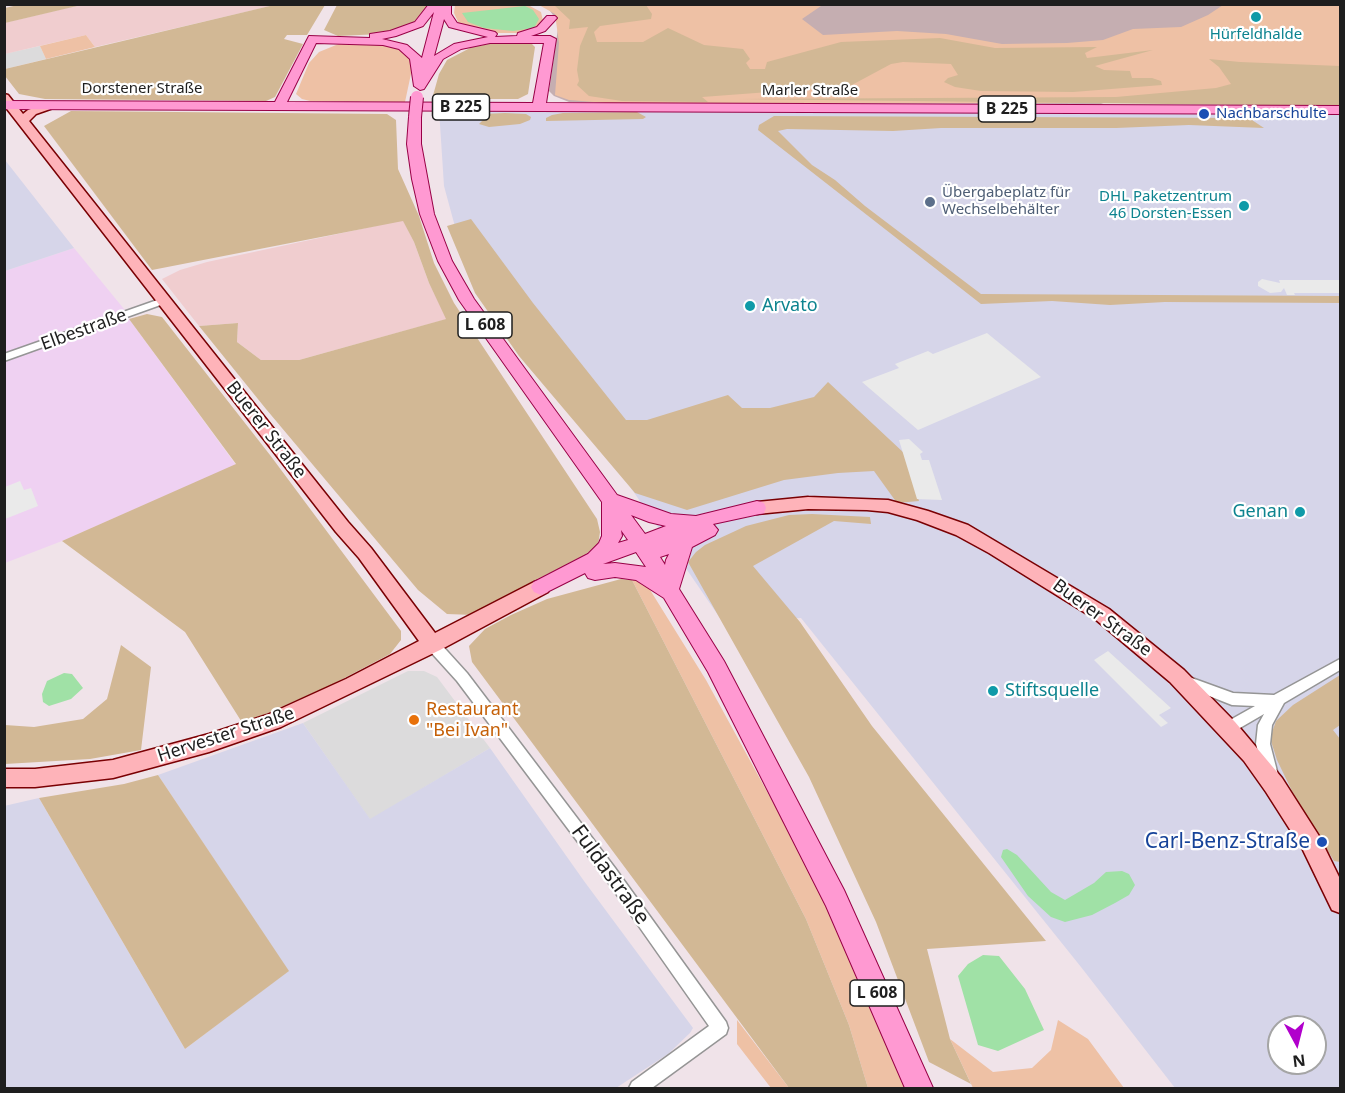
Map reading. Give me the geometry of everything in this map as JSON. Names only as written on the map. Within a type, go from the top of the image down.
[{"type":"main road","points":[[313,38],[392,34],[419,24],[435,4]]},
{"type":"main road","points":[[444,4],[448,19],[461,29],[486,34],[546,36],[550,39]]},
{"type":"main road","name":"L 608","points":[[444,4],[418,92],[414,144],[421,191],[431,226],[445,261],[467,300],[644,549],[716,667],[836,898],[919,1089]]},
{"type":"main road","points":[[522,35],[541,28],[551,18]]},
{"type":"main road","points":[[313,38],[320,41],[383,42],[410,51],[417,60],[418,92]]},
{"type":"main road","points":[[279,106],[313,38]]},
{"type":"main road","points":[[418,92],[439,57],[459,46],[490,40],[550,39]]},
{"type":"main road","points":[[538,107],[550,39]]},
{"type":"main road","points":[[305,55],[326,44],[339,41]]},
{"type":"main road","points":[[542,87],[546,93],[560,102],[593,107]]},
{"type":"main road","points":[[289,89],[298,99],[326,106]]},
{"type":"main road","name":"Dorstener Straße","points":[[6,102],[52,105],[279,106]]},
{"type":"main road","name":"Marler Straße","points":[[279,106],[1341,111]]},
{"type":"main road","points":[[594,566],[612,536],[611,500],[634,511],[671,521],[703,521]]},
{"type":"main road","points":[[541,587],[644,549],[703,521],[757,508]]},
{"type":"main road","points":[[644,549],[684,542],[757,508]]},
{"type":"main road","points":[[674,597],[676,560],[684,542]]},
{"type":"main road","points":[[594,566],[640,573],[654,580],[674,597]]},
{"type":"street","name":"Buerer Straße","points":[[6,102],[379,571],[434,645]]},
{"type":"street","points":[[22,121],[32,112],[52,105]]},
{"type":"street","name":"Elbestraße","points":[[4,358],[163,301]]},
{"type":"street","name":"Buerer Straße","points":[[757,508],[808,503],[867,504],[905,510],[950,525],[996,548],[1087,604],[1178,676],[1228,728],[1274,785],[1311,843],[1341,902]]},
{"type":"street","points":[[434,645],[541,587]]},
{"type":"street","name":"Hervester Straße","points":[[4,778],[45,777],[113,769],[209,743],[301,710],[434,645]]},
{"type":"street","name":"Fuldastraße","points":[[434,645],[462,677],[610,873],[720,1028],[638,1089]]},
{"type":"street","points":[[1228,728],[1341,664]]},
{"type":"street","points":[[1178,676],[1216,695],[1232,699],[1278,701]]},
{"type":"street","points":[[1274,785],[1263,744],[1265,725],[1278,701]]},
{"type":"shaded area","points":[[22,4],[77,6],[5,23],[5,8]]},
{"type":"shaded area","points":[[69,5],[275,5],[95,47],[86,35],[5,54],[4,23],[75,6]]},
{"type":"shaded area","points":[[274,5],[325,5],[307,35],[287,35],[284,39],[303,44],[275,97],[266,101],[45,99],[19,94],[5,76],[5,69]]},
{"type":"shaded area","points":[[337,5],[432,5],[415,23],[381,34],[338,36],[324,30]]},
{"type":"shaded area","points":[[455,5],[528,5],[541,12],[543,21],[541,26],[521,33],[490,33],[459,24],[454,13]]},
{"type":"shaded area","points":[[539,5],[832,5],[821,6],[802,19],[823,35],[897,31],[946,34],[1002,44],[1103,40],[1133,29],[1181,27],[1208,15],[1223,5],[1340,5],[1340,103],[606,103],[569,100],[555,95],[559,43],[555,14]]},
{"type":"shaded area","points":[[546,5],[1340,5],[1101,104],[569,102],[554,96],[549,91],[558,28],[557,21]]},
{"type":"shaded area","points":[[554,5],[646,5],[652,14],[651,19],[600,26],[594,32],[597,42],[643,42],[668,28],[704,45],[743,49],[750,59],[746,63],[750,69],[765,69],[767,62],[841,42],[940,38],[995,48],[1097,47],[1085,53],[1087,58],[1153,50],[1095,66],[1104,70],[1130,71],[1132,78],[1152,78],[1161,81],[1162,85],[1073,92],[981,91],[955,87],[944,82],[958,75],[951,64],[903,62],[891,64],[850,86],[702,97],[708,102],[622,101],[589,96],[577,85],[580,46],[588,27],[569,29],[570,20]]},
{"type":"shaded area","points":[[525,6],[533,10],[539,19],[534,28],[513,31],[484,28],[468,22],[462,13]]},
{"type":"shaded area","points":[[86,35],[95,47],[46,59],[40,46]]},
{"type":"shaded area","points":[[341,43],[381,43],[405,52],[411,59],[412,69],[405,102],[310,101],[296,94],[309,63],[319,52]]},
{"type":"shaded area","points":[[494,43],[523,43],[532,44],[535,47],[528,94],[518,99],[432,99],[439,74],[447,60],[472,47]]},
{"type":"shaded area","points":[[40,46],[46,59],[5,69],[4,54]]},
{"type":"shaded area","points":[[1209,59],[1340,66],[1340,106],[738,99],[1116,97],[1216,88],[1231,84],[1219,67]]},
{"type":"shaded area","points":[[439,109],[1340,115],[1340,1088],[1175,1088],[801,618],[722,621],[457,234],[444,186]]},
{"type":"shaded area","points":[[71,111],[387,114],[396,120],[398,169],[419,216],[434,263],[454,303],[597,519],[600,532],[598,545],[578,560],[473,615],[447,614],[418,590],[199,326],[238,323],[237,342],[261,360],[299,360],[446,319],[403,221],[152,270],[44,126]]},
{"type":"shaded area","points":[[637,112],[646,117],[643,119],[546,121],[546,118],[552,115],[563,113]]},
{"type":"shaded area","points":[[483,114],[526,114],[531,117],[530,120],[520,124],[489,127],[479,124],[483,120],[477,117]]},
{"type":"shaded area","points":[[774,116],[1249,118],[1264,128],[1189,125],[1116,128],[941,128],[893,131],[787,129],[778,131],[812,165],[835,180],[865,206],[981,294],[1340,296],[1340,303],[1165,302],[1110,305],[1052,301],[981,304],[758,130],[759,125]]},
{"type":"shaded area","points":[[5,160],[74,248],[5,271]]},
{"type":"shaded area","points":[[471,219],[533,303],[626,420],[647,420],[728,395],[742,408],[770,408],[814,397],[828,382],[904,453],[919,501],[897,503],[874,471],[784,480],[687,510],[635,493],[519,356],[475,293],[447,226]]},
{"type":"shaded area","points":[[403,220],[429,283],[447,319],[299,360],[261,360],[237,342],[238,323],[199,326],[162,279],[180,270],[207,262]]},
{"type":"shaded area","points":[[74,248],[124,309],[236,465],[62,541],[5,563],[5,271]]},
{"type":"shaded area","points":[[1262,279],[1280,283],[1279,280],[1340,280],[1340,293],[1287,295],[1284,288],[1281,292],[1270,293],[1258,286],[1258,282]]},
{"type":"shaded area","points":[[147,314],[162,317],[270,455],[401,631],[401,640],[390,654],[333,684],[243,724],[185,632],[62,541],[236,464],[129,319]]},
{"type":"shaded area","points":[[987,333],[1041,377],[918,430],[862,382],[899,368],[895,364],[928,351],[933,354]]},
{"type":"shaded area","points":[[909,439],[923,452],[920,454],[922,460],[929,460],[942,500],[917,499],[899,440]]},
{"type":"shaded area","points":[[20,481],[24,490],[31,488],[38,506],[5,519],[5,487]]},
{"type":"shaded area","points":[[789,515],[870,517],[871,524],[834,521],[753,566],[800,622],[872,726],[1046,941],[927,949],[950,1039],[971,1084],[929,1062],[876,922],[809,777],[688,562],[705,545],[746,526]]},
{"type":"shaded area","points":[[636,577],[647,585],[706,680],[794,841],[846,943],[905,1088],[868,1088],[849,1025],[806,919],[632,580]]},
{"type":"shaded area","points":[[621,579],[632,580],[806,919],[849,1025],[868,1088],[789,1088],[472,662],[469,646],[485,629],[547,599]]},
{"type":"shaded area","points":[[121,645],[151,667],[141,750],[90,759],[5,764],[5,725],[34,727],[83,719],[107,699]]},
{"type":"shaded area","points":[[1108,651],[1171,708],[1159,715],[1168,723],[1161,727],[1094,660]]},
{"type":"shaded area","points":[[408,671],[424,671],[437,677],[490,748],[370,820],[303,723]]},
{"type":"shaded area","points":[[64,673],[72,674],[83,688],[71,699],[49,706],[43,702],[42,694],[47,681]]},
{"type":"shaded area","points":[[1340,675],[1340,725],[1333,730],[1340,739],[1340,862],[1334,861],[1292,791],[1277,760],[1270,738],[1276,721],[1293,705]]},
{"type":"shaded area","points":[[303,723],[370,819],[490,748],[584,881],[693,1028],[690,1033],[668,1054],[616,1088],[5,1088],[4,806],[39,798],[185,1049],[288,971],[158,775]]},
{"type":"shaded area","points":[[158,775],[289,971],[185,1049],[39,798],[124,784]]},
{"type":"shaded area","points":[[1007,849],[1017,855],[1051,892],[1065,900],[1094,883],[1106,872],[1122,871],[1129,874],[1135,885],[1129,895],[1115,903],[1092,915],[1065,922],[1051,917],[1028,896],[1001,857],[1003,850]]},
{"type":"shaded area","points":[[983,955],[999,956],[1025,989],[1044,1030],[998,1051],[978,1045],[958,976],[968,964]]},
{"type":"shaded area","points":[[737,1020],[789,1088],[771,1088],[737,1044]]},
{"type":"shaded area","points":[[1058,1020],[1088,1039],[1124,1088],[973,1088],[950,1039],[993,1072],[1032,1068],[1051,1050]]},
{"type":"place","name":"Hürfeldhalde","points":[[1256,17]]},
{"type":"place","name":"Nachbarschulte","points":[[1204,114]]},
{"type":"place","name":"Übergabeplatz für Wechselbehälter","points":[[930,202]]},
{"type":"place","name":"DHL Paketzentrum 46 Dorsten-Essen","points":[[1244,206]]},
{"type":"place","name":"Arvato","points":[[750,306]]},
{"type":"place","name":"Genan","points":[[1300,512]]},
{"type":"place","name":"Stiftsquelle","points":[[993,691]]},
{"type":"place","name":"Restaurant \"Bei Ivan\"","points":[[414,720]]},
{"type":"place","name":"Carl-Benz-Straße","points":[[1322,842]]}]
